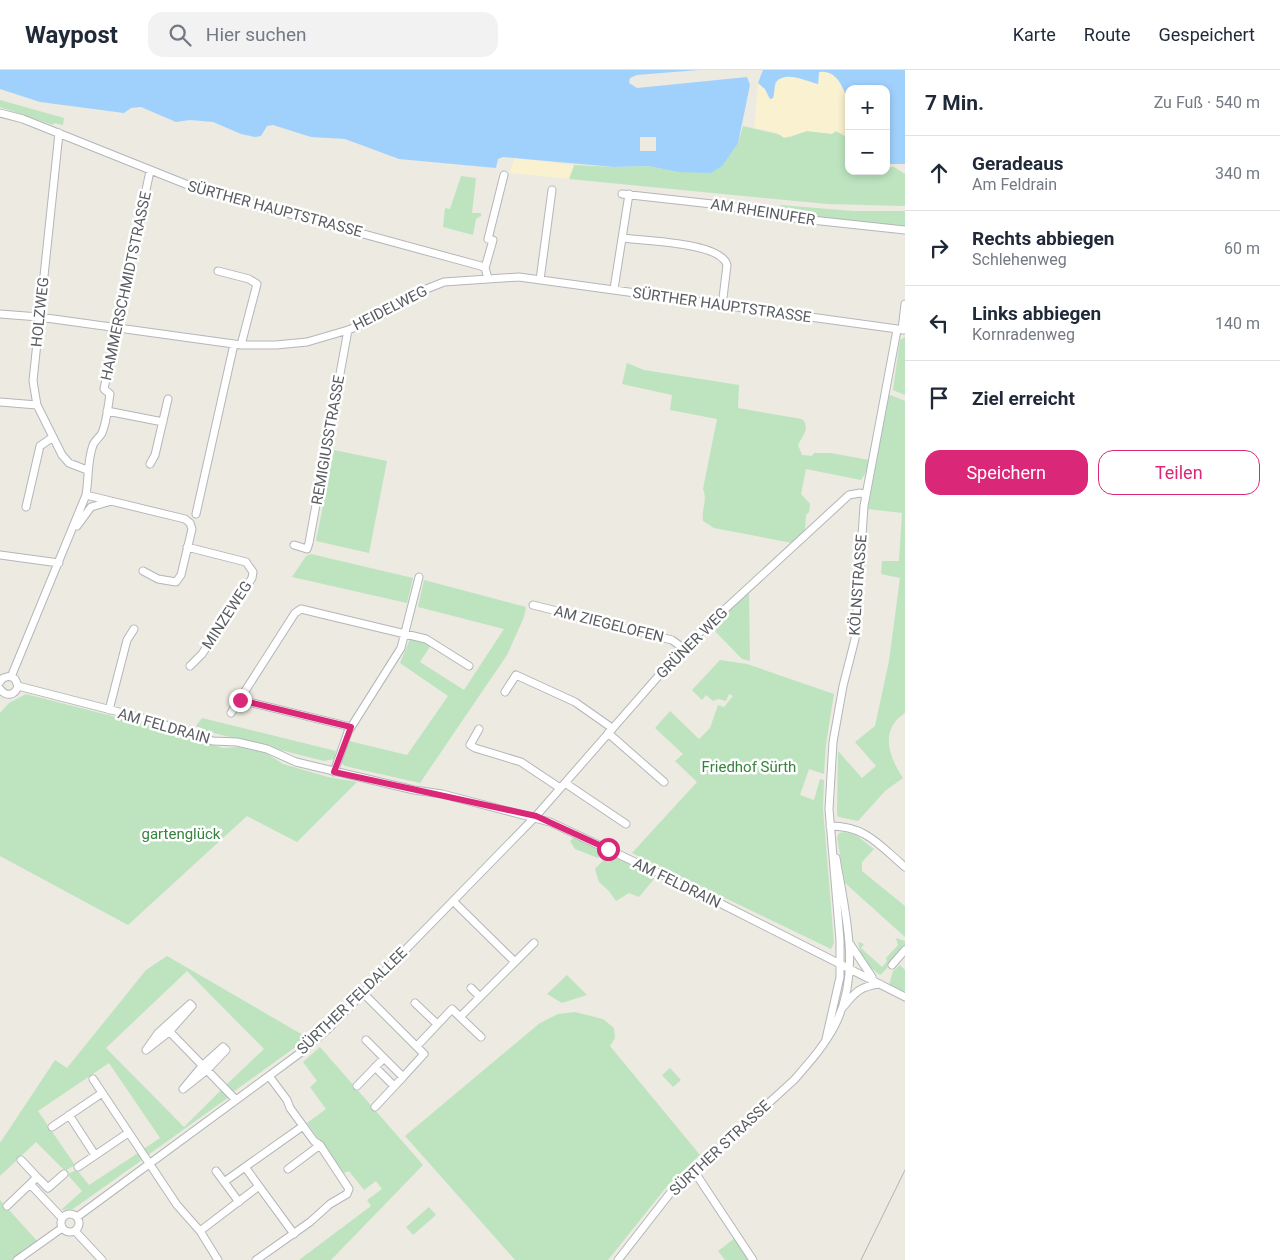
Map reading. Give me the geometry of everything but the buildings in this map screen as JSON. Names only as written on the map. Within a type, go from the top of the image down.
[{"type":"street","name":"SÜRTHER HAUPTSTRASSE","points":[[0,113],[23,118],[198,189],[485,268]]},
{"type":"street","name":"HOLZWEG","points":[[60,133],[33,382],[37,405],[66,461],[87,470]]},
{"type":"street","name":"HAMMERSCHMIDTSTRASSE","points":[[11,677],[86,494],[90,477],[87,470],[94,444],[102,433],[107,411],[110,394],[104,389],[150,171]]},
{"type":"street","points":[[488,278],[485,268],[493,240],[488,238],[504,176]]},
{"type":"street","points":[[540,280],[552,190]]},
{"type":"street","name":"AM RHEINUFER","points":[[623,238],[625,194],[730,206],[793,218],[905,230]]},
{"type":"street","points":[[614,290],[623,238],[696,246],[725,260],[727,265],[722,306]]},
{"type":"street","points":[[196,514],[237,345],[257,284],[249,279],[218,271]]},
{"type":"street","name":"HEIDELWEG","points":[[0,314],[39,317],[237,345],[293,344],[348,330],[368,322],[437,284],[488,278],[519,277],[540,280]]},
{"type":"street","name":"SÜRTHER HAUPTSTRASSE","points":[[540,280],[901,330]]},
{"type":"street","name":"KÖLNSTRASSE","points":[[840,963],[830,826],[830,779],[834,734],[855,639],[866,495],[905,304]]},
{"type":"street","name":"REMIGIUSSTRASSE","points":[[294,545],[307,549],[348,330]]},
{"type":"street","points":[[150,464],[155,454],[168,399]]},
{"type":"street","points":[[0,402],[37,405]]},
{"type":"street","points":[[107,411],[163,422]]},
{"type":"street","points":[[26,507],[40,446],[53,438]]},
{"type":"street","name":"GRÜNER WEG","points":[[536,816],[683,648],[849,495],[860,493],[866,495]]},
{"type":"street","points":[[86,494],[184,518],[190,523],[192,529],[181,575],[176,582],[158,579],[143,571]]},
{"type":"street","points":[[72,532],[94,505],[111,501]]},
{"type":"street","name":"MINZEWEG","points":[[187,547],[246,562],[253,572],[252,578],[202,654],[190,666]]},
{"type":"street","points":[[0,555],[59,563]]},
{"type":"street","points":[[334,772],[351,727],[395,660],[405,634],[419,577]]},
{"type":"street","name":"AM ZIEGELOFEN","points":[[533,605],[672,640],[683,648]]},
{"type":"street","points":[[231,712],[299,609],[405,634],[433,643],[469,666]]},
{"type":"street","points":[[109,710],[128,640],[134,629]]},
{"type":"street","points":[[505,692],[516,675],[575,702],[610,731],[664,782]]},
{"type":"street","points":[[0,682],[6,677],[11,677],[17,681],[18,686],[13,694],[2,694]]},
{"type":"street","name":"AM FELDRAIN","points":[[18,686],[154,721],[213,742],[238,742],[267,750],[296,762],[334,772],[536,816],[688,887],[905,996]]},
{"type":"street","points":[[240,700],[351,727]]},
{"type":"street","points":[[479,730],[470,745],[521,762],[626,824]]},
{"type":"street","name":"SÜRTHER FELDALLEE","points":[[77,1217],[315,1040],[536,816]]},
{"type":"street","points":[[830,826],[846,826],[861,831],[905,867]]},
{"type":"street","name":"KÖLNSTRASSE","points":[[831,840],[850,944],[849,968]]},
{"type":"street","points":[[453,901],[515,962]]},
{"type":"street","points":[[460,1017],[534,943]]},
{"type":"street","points":[[850,944],[873,980]]},
{"type":"street","points":[[892,965],[902,961],[905,950]]},
{"type":"street","name":"SÜRTHER STRASSE","points":[[826,1039],[838,992],[840,963]]},
{"type":"street","name":"SÜRTHER STRASSE","points":[[618,1260],[671,1192],[794,1080],[826,1039],[841,1011],[849,968]]},
{"type":"street","points":[[841,1011],[852,994],[860,988],[880,984]]},
{"type":"street","points":[[471,988],[480,997]]},
{"type":"street","points":[[363,993],[424,1054],[375,1107]]},
{"type":"street","points":[[415,1003],[437,1024]]},
{"type":"street","points":[[417,1046],[452,1009],[481,1037]]},
{"type":"street","points":[[167,1029],[236,1100]]},
{"type":"street","points":[[366,1040],[403,1077]]},
{"type":"street","points":[[357,1086],[384,1058]]},
{"type":"street","points":[[375,1067],[394,1086]]},
{"type":"street","points":[[256,1260],[294,1234],[330,1204],[347,1194],[347,1185],[269,1076]]},
{"type":"street","points":[[92,1079],[185,1216],[200,1231],[218,1260]]},
{"type":"street","points":[[52,1127],[102,1094]]},
{"type":"street","points":[[69,1115],[95,1155]]},
{"type":"street","points":[[224,1182],[303,1126]]},
{"type":"street","points":[[78,1167],[128,1133]]},
{"type":"street","points":[[288,1169],[320,1145]]},
{"type":"street","points":[[21,1160],[48,1188]]},
{"type":"street","points":[[245,1167],[294,1234]]},
{"type":"street","points":[[216,1171],[239,1202]]},
{"type":"street","points":[[694,1171],[753,1260]]},
{"type":"street","points":[[41,1195],[64,1174]]},
{"type":"street","points":[[6,1206],[37,1177]]},
{"type":"street","points":[[30,1184],[62,1218],[62,1228]]},
{"type":"street","points":[[200,1231],[259,1186]]},
{"type":"street","points":[[62,1218],[69,1214],[77,1217],[79,1224],[75,1231]]},
{"type":"street","points":[[62,1228],[69,1232],[75,1231]]},
{"type":"street","points":[[17,1260],[62,1228]]},
{"type":"street","points":[[75,1231],[102,1260]]},
{"type":"green space","points":[[0,100],[64,118],[63,125],[54,123],[53,125],[0,107]]},
{"type":"green space","points":[[743,126],[790,137],[807,131],[828,133],[836,131],[845,136],[845,175],[890,175],[890,167],[894,167],[905,174],[905,206],[827,204],[569,179],[574,165],[648,166],[678,172],[738,143]]},
{"type":"green space","points":[[461,176],[476,178],[472,213],[481,213],[481,216],[476,219],[473,235],[443,227],[445,208],[450,209]]},
{"type":"green space","points":[[780,205],[853,211],[905,211],[905,227],[779,212]]},
{"type":"green space","points":[[905,337],[905,395],[893,390],[900,340]]},
{"type":"green space","points":[[627,363],[644,370],[739,385],[738,408],[802,419],[805,422],[806,429],[798,445],[802,455],[812,456],[814,453],[831,453],[869,460],[866,472],[861,480],[806,469],[801,494],[810,504],[809,512],[806,515],[805,530],[792,543],[714,528],[703,521],[705,497],[703,489],[717,419],[670,410],[672,395],[622,384]]},
{"type":"green space","points":[[888,394],[905,401],[905,713],[892,727],[889,736],[891,753],[903,778],[885,791],[858,821],[837,815],[838,751],[862,778],[876,766],[855,742],[875,726],[889,661],[900,578],[881,574],[882,561],[899,561],[902,513],[868,509]]},
{"type":"green space","points":[[334,450],[387,461],[369,553],[316,541]]},
{"type":"green space","points":[[311,554],[413,578],[407,603],[292,577],[306,556]]},
{"type":"green space","points":[[424,580],[526,607],[524,617],[507,655],[420,783],[345,766],[341,763],[349,741],[407,755],[448,696],[400,663],[410,639],[431,645],[420,662],[464,690],[504,629],[418,607]]},
{"type":"green space","points":[[749,593],[750,661],[742,659],[711,627]]},
{"type":"green space","name":"Friedhof Sürth","points":[[720,660],[747,664],[834,694],[826,744],[824,774],[809,769],[800,795],[814,800],[820,779],[824,780],[823,809],[834,943],[831,949],[632,853],[697,782],[675,761],[683,754],[655,728],[670,711],[699,739],[710,728],[718,705],[724,707],[733,696],[729,694],[726,701],[718,699],[713,701],[706,695],[702,700],[692,690]]},
{"type":"green space","name":"gartenglück","points":[[26,694],[151,726],[223,748],[239,747],[266,753],[283,764],[328,777],[357,782],[297,842],[247,816],[128,925],[0,856],[0,713],[9,703]]},
{"type":"green space","points":[[202,718],[336,751],[334,759],[324,761],[202,730],[196,726]]},
{"type":"green space","points":[[844,832],[856,835],[874,849],[862,862],[862,871],[905,906],[905,937],[845,883],[837,838],[839,833]]},
{"type":"green space","points":[[575,836],[602,849],[602,854],[598,858],[575,849],[570,841]]},
{"type":"green space","points":[[611,856],[619,857],[652,874],[654,879],[639,897],[629,893],[616,901],[599,882],[595,869],[605,858]]},
{"type":"green space","points":[[896,938],[905,941],[905,947],[880,975],[865,961],[858,942],[864,944],[861,948],[882,967],[887,961],[886,958],[898,945]]},
{"type":"green space","points":[[167,956],[308,1038],[233,1092],[226,1085],[264,1049],[187,971],[106,1048],[184,1127],[222,1089],[229,1097],[148,1155],[142,1150],[160,1138],[109,1063],[38,1111],[75,1165],[65,1171],[36,1142],[0,1176],[0,1143],[55,1060],[67,1068],[146,970]]},
{"type":"green space","points":[[900,965],[905,970],[905,993],[889,985],[893,971]]},
{"type":"green space","points":[[567,975],[587,995],[562,1003],[547,994]]},
{"type":"green space","points":[[575,1012],[603,1019],[614,1028],[615,1038],[610,1046],[700,1155],[668,1185],[608,1260],[515,1260],[405,1136],[540,1023],[558,1014]]},
{"type":"green space","points":[[320,1047],[423,1165],[331,1260],[299,1260],[371,1206],[367,1200],[382,1189],[376,1181],[364,1190],[349,1171],[344,1173],[307,1123],[326,1109],[310,1087],[317,1081],[303,1062]]},
{"type":"green space","points":[[670,1068],[681,1080],[673,1087],[662,1075]]},
{"type":"green space","points":[[138,1153],[142,1160],[73,1209],[61,1210],[82,1191],[67,1174],[77,1170],[89,1185]]},
{"type":"green space","points":[[0,1200],[38,1242],[12,1260],[0,1260]]},
{"type":"green space","points":[[429,1207],[436,1215],[413,1235],[406,1227]]},
{"type":"green space","points":[[735,1238],[750,1260],[725,1260],[718,1251]]},
{"type":"sand","points":[[822,70],[832,73],[840,79],[845,87],[845,136],[836,131],[832,134],[807,131],[784,138],[776,132],[754,128],[758,83],[765,89],[768,97],[780,78],[799,77],[816,84],[819,82],[819,75]]},
{"type":"sand","points":[[515,158],[574,165],[569,179],[509,173]]},
{"type":"water","points":[[0,70],[699,70],[637,75],[630,78],[629,83],[637,88],[747,77],[750,85],[738,143],[722,166],[711,173],[678,172],[648,166],[614,167],[503,157],[498,159],[496,168],[399,159],[345,139],[311,137],[273,125],[267,126],[261,136],[255,137],[241,134],[213,122],[190,120],[176,122],[141,107],[131,108],[124,113],[40,102],[0,89]]},
{"type":"water","points":[[763,70],[905,70],[905,164],[890,164],[890,85],[845,85],[845,93],[836,77],[826,72],[819,72],[818,84],[791,77],[780,79],[776,82],[773,98],[770,99],[765,89],[758,83]]},
{"type":"pier","points":[[640,137],[656,137],[656,151],[640,151]]},
{"type":"tram line","points":[[861,1260],[905,1170]]},
{"type":"route","points":[[240,700],[351,727],[342,744],[334,772],[536,816],[608,849]]}]
